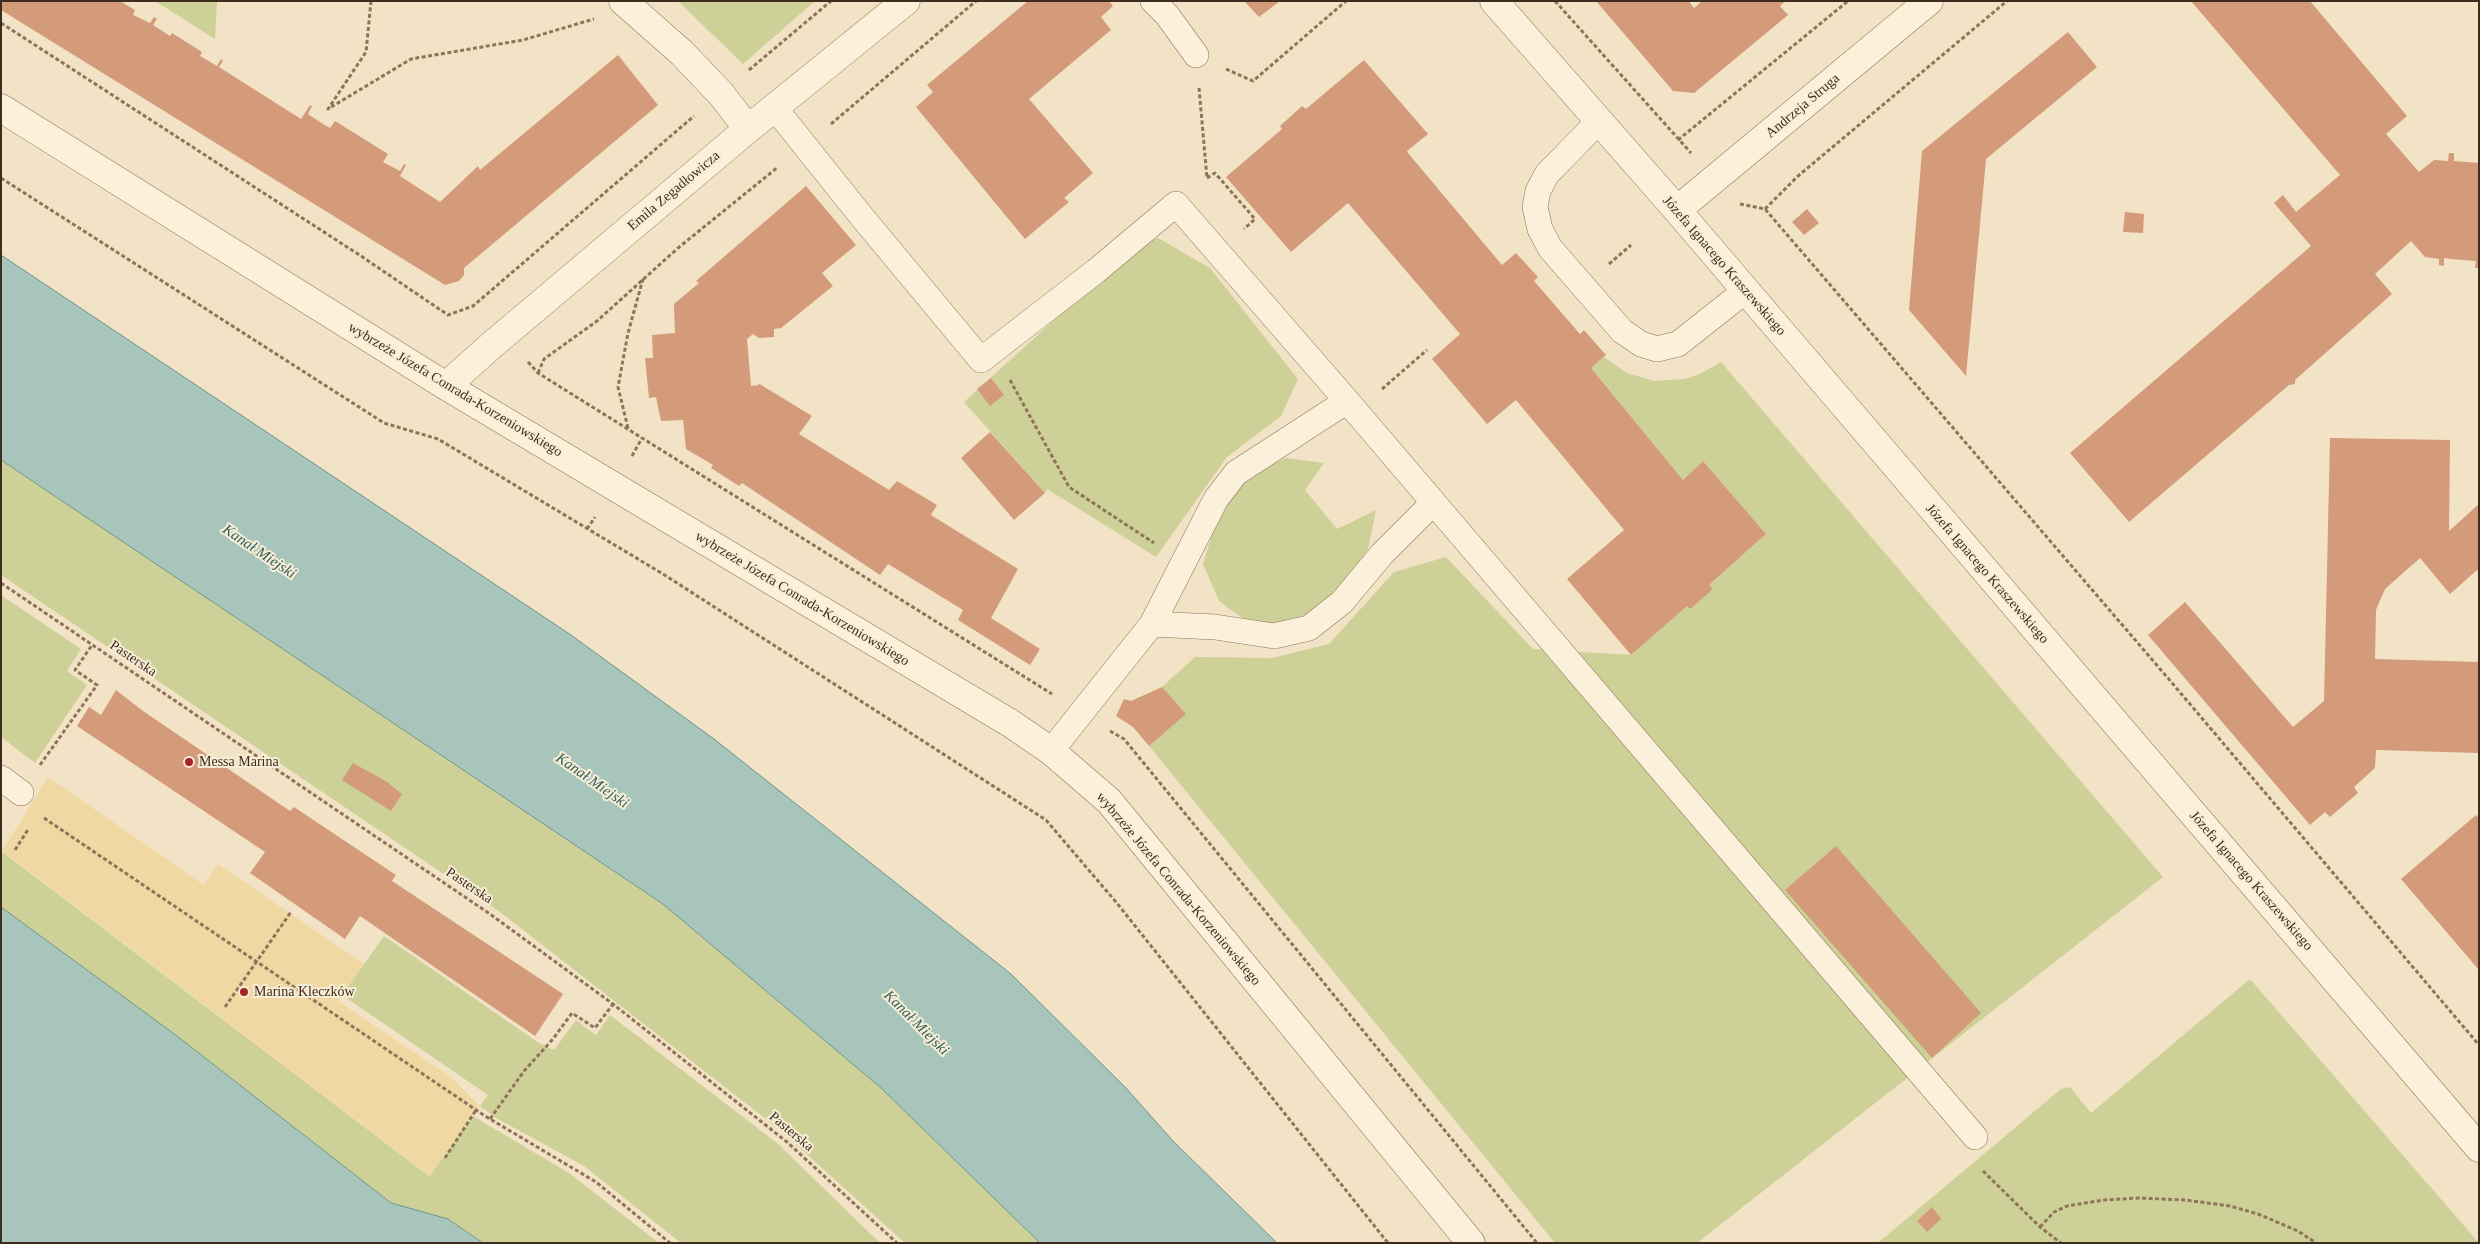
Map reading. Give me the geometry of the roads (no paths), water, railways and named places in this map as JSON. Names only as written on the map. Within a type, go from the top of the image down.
[{"type":"street","name":"Emila Zegadłowicza","points":[[446,386],[774,106],[906,1]]},
{"type":"street","name":"Józefa Ignacego Kraszewskiego","points":[[1494,1],[1677,210],[2479,1148]]},
{"type":"street","name":"Andrzeja Struga","points":[[1677,210],[1929,1]]},
{"type":"street","points":[[627,4],[682,54],[721,94],[748,129]]},
{"type":"street","name":"wybrzeże Józefa Conrada-Korzeniowskiego","points":[[1,108],[446,386],[1010,723],[1051,751],[1109,801],[1471,1243]]},
{"type":"lane","points":[[1154,1],[1167,15],[1196,55]]},
{"type":"lane","points":[[774,106],[856,209],[981,360],[1096,271],[1176,204],[1351,406],[1975,1137]]},
{"type":"lane","points":[[1598,122],[1547,174],[1538,191],[1535,207],[1540,229],[1550,248],[1622,331],[1641,344],[1657,349],[1678,344],[1745,291]]},
{"type":"lane","points":[[1051,751],[1152,624],[1216,499],[1236,473],[1351,406]]},
{"type":"lane","points":[[1152,624],[1214,627],[1274,636],[1309,628],[1342,602],[1382,554],[1433,503]]},
{"type":"lane","points":[[1,778],[21,793]]},
{"type":"water","name":"Kanał Miejski","points":[[1,255],[571,635],[714,739],[1011,974],[1126,1088],[1173,1141],[1277,1243],[1040,1243],[881,1088],[663,904],[1,460]]},
{"type":"water","points":[[1,907],[177,1036],[391,1203],[448,1219],[483,1243],[1,1243]]},
{"type":"place","name":"Messa Marina","points":[[189,762]]},
{"type":"place","name":"Marina Kleczków","points":[[244,992]]}]
